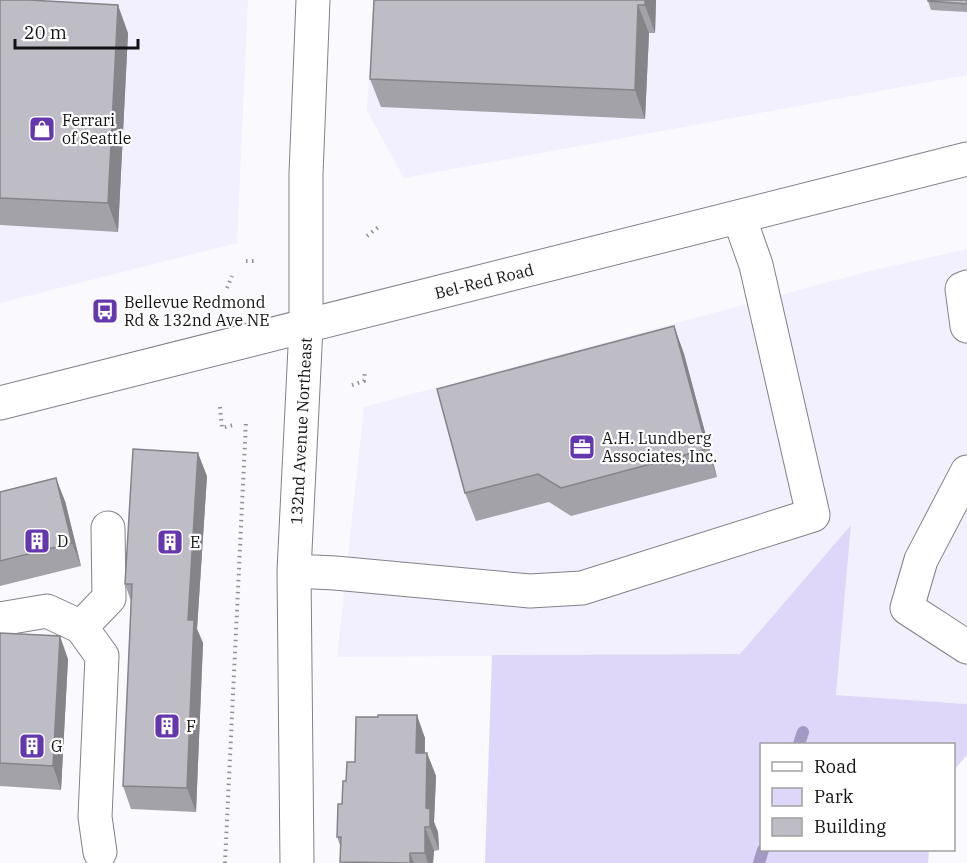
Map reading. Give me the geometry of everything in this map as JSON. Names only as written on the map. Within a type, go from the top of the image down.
[{"type":"main road","name":"132nd Avenue Northeast","points":[[297,863],[294,571],[306,327],[306,174],[313,0]]},
{"type":"main road","name":"Bel-Red Road","points":[[0,403],[967,159]]},
{"type":"main road","points":[[294,571],[530,591],[582,588],[813,515],[756,265],[739,217]]},
{"type":"main road","points":[[967,287],[962,289],[967,326]]},
{"type":"main road","points":[[967,472],[921,560],[907,608],[967,647]]},
{"type":"main road","points":[[81,627],[109,598],[108,528]]},
{"type":"main road","points":[[0,620],[46,611],[81,627],[102,656],[95,817],[96,859]]},
{"type":"path","points":[[368,236],[381,225]]},
{"type":"path","points":[[246,261],[256,261]]},
{"type":"path","points":[[227,288],[232,276]]},
{"type":"path","points":[[352,385],[364,381],[365,370]]},
{"type":"path","points":[[220,407],[222,428],[233,425]]},
{"type":"path","points":[[225,863],[246,421]]},
{"type":"shaded area","points":[[0,0],[248,0],[237,243],[0,303]]},
{"type":"shaded area","points":[[373,0],[967,0],[967,75],[404,178],[367,111]]},
{"type":"shaded area","points":[[967,249],[967,704],[836,695],[851,526],[740,654],[337,657],[364,407],[862,273]]},
{"type":"green space","points":[[851,525],[836,695],[967,704],[967,755],[955,769],[955,743],[760,743],[760,851],[929,851],[928,863],[485,863],[492,655],[740,654]]},
{"type":"building","points":[[0,0],[118,5],[108,203],[0,198]]},
{"type":"building","points":[[374,0],[645,0],[645,5],[638,5],[635,90],[370,79]]},
{"type":"building","points":[[967,0],[967,4],[928,1]]},
{"type":"building","name":"A.H. Lundberg Associates, Inc.","points":[[674,326],[707,449],[561,488],[538,474],[465,493],[437,389]]},
{"type":"building","points":[[133,449],[198,453],[188,620],[194,620],[187,788],[123,786],[132,584],[125,584]]},
{"type":"building","points":[[56,478],[72,543],[0,561],[0,492]]},
{"type":"building","name":"G","points":[[0,633],[60,636],[53,766],[0,763]]},
{"type":"building","points":[[378,715],[417,715],[416,753],[427,753],[426,808],[430,809],[430,827],[425,827],[425,853],[410,853],[410,863],[340,862],[341,837],[337,837],[338,804],[342,804],[347,762],[355,762],[356,717],[378,717]]},
{"type":"waterway","points":[[799,743],[803,732]]},
{"type":"waterway","points":[[759,863],[763,851]]},
{"type":"place","name":"Ferrari of Seattle","points":[[42,129]]},
{"type":"place","name":"Bellevue Redmond Rd & 132nd Ave NE","points":[[105,311]]},
{"type":"place","name":"A.H. Lundberg Associates, Inc.","points":[[582,447]]},
{"type":"place","name":"D","points":[[37,541]]},
{"type":"place","name":"E","points":[[170,542]]},
{"type":"place","name":"F","points":[[167,726]]},
{"type":"place","name":"G","points":[[32,746]]}]
